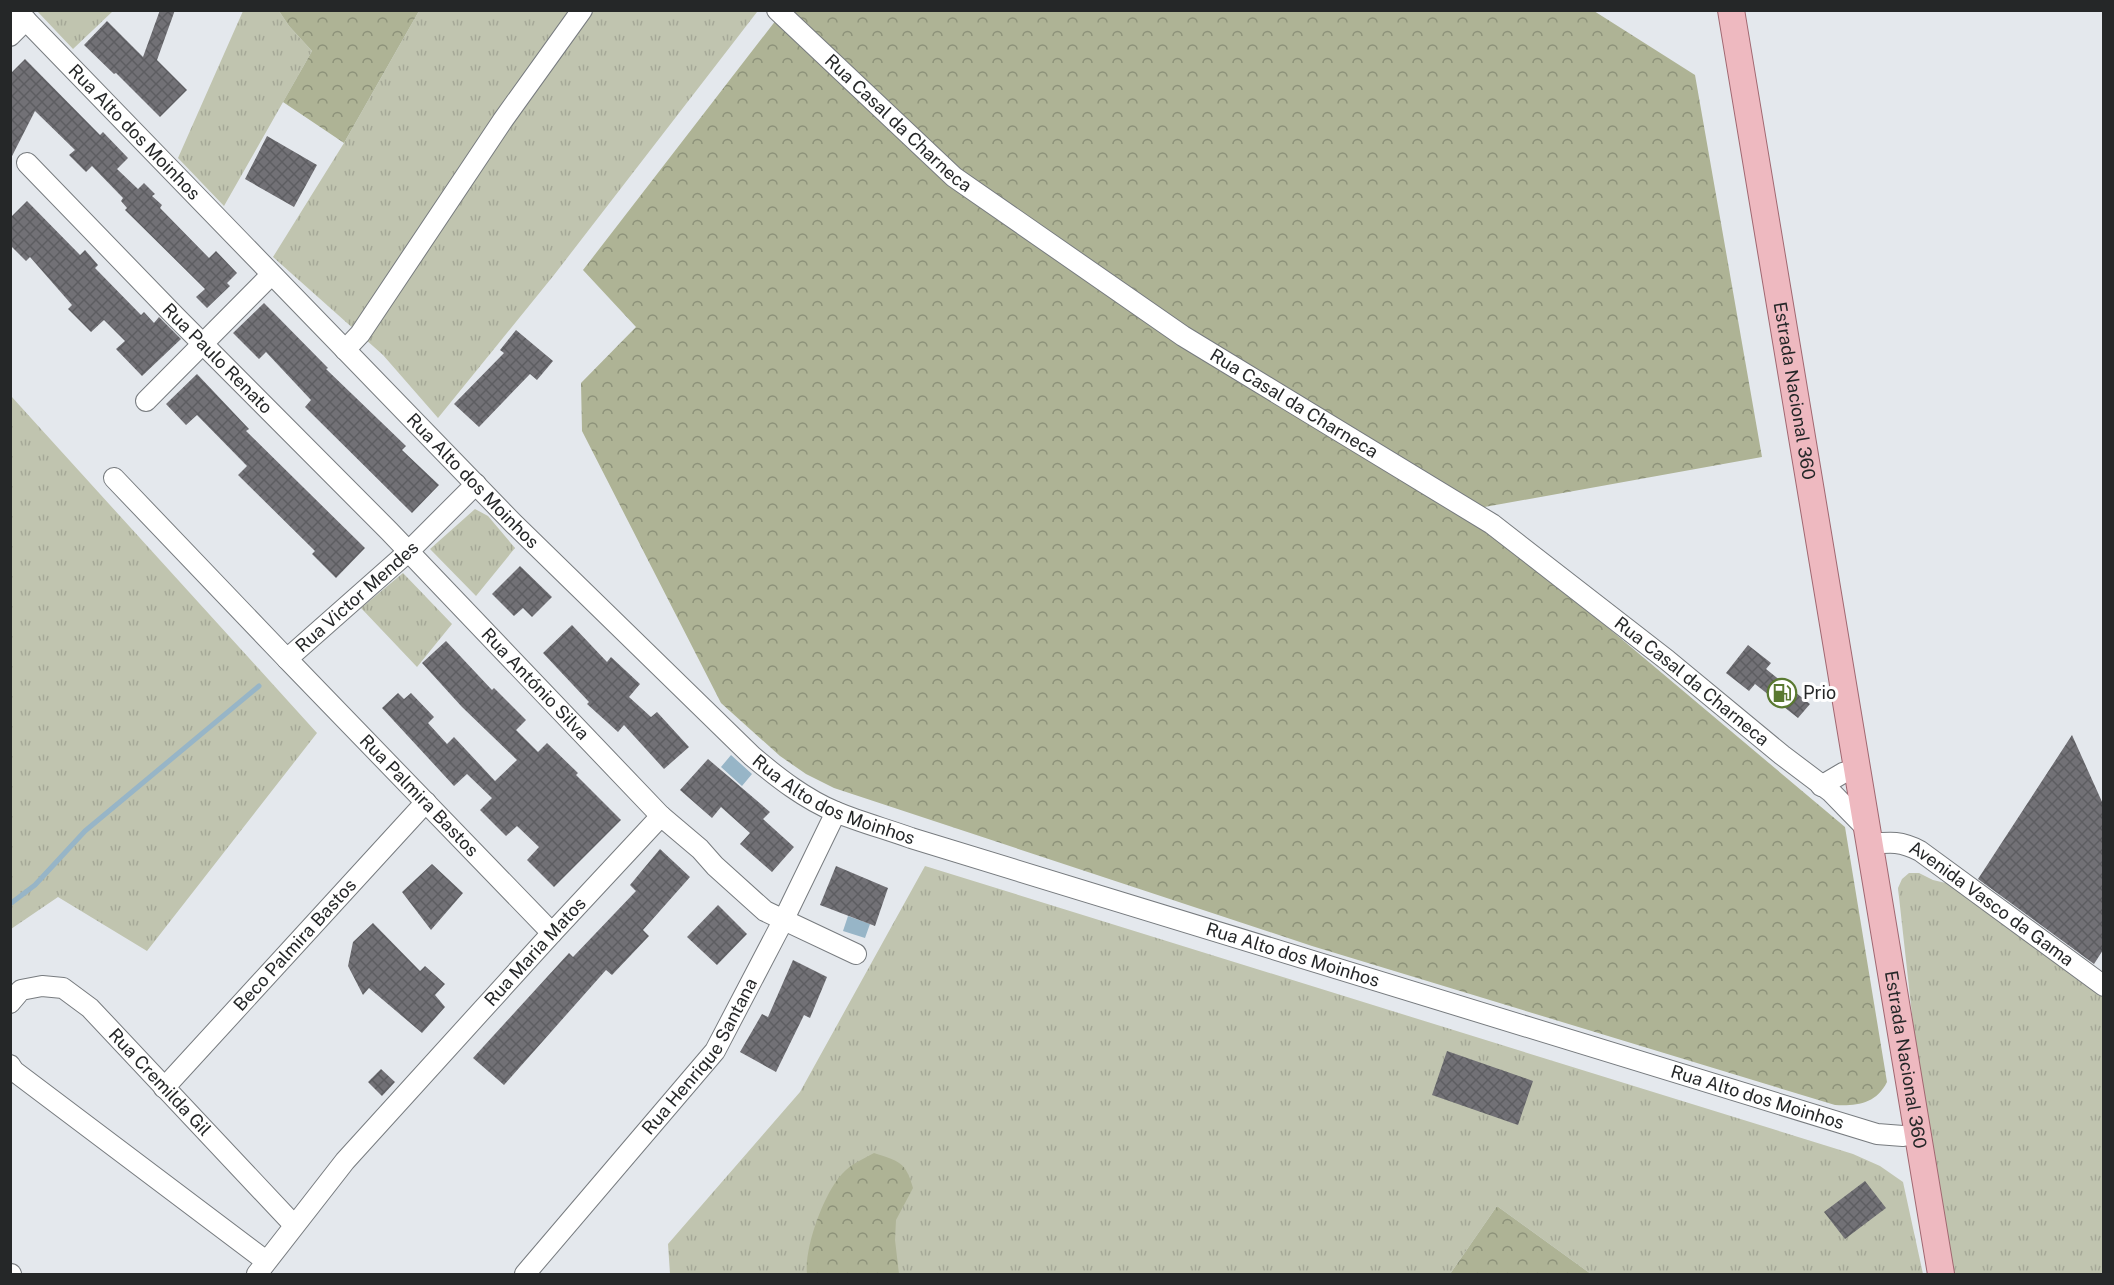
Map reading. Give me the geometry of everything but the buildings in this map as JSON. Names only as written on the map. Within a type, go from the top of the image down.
[{"type":"main road","name":"Estrada Nacional 360","points":[[1731,10],[1941,1275]]},
{"type":"street","points":[[345,350],[360,334],[503,120],[582,10]]},
{"type":"street","name":"Rua Casal da Charneca","points":[[777,10],[954,177],[1183,336],[1492,524],[1667,660],[1826,789],[1869,837]]},
{"type":"street","points":[[10,36],[21,15]]},
{"type":"street","name":"Rua Alto dos Moinhos","points":[[21,15],[514,524],[752,756],[777,778],[805,796],[836,812],[933,845],[1877,1134],[1903,1136],[1919,1133]]},
{"type":"street","name":"Rua Paulo Renato","points":[[27,163],[408,552]]},
{"type":"street","points":[[146,401],[271,274]]},
{"type":"street","name":"Rua Victor Mendes","points":[[114,478],[288,659],[408,552],[476,484]]},
{"type":"street","name":"Rua António Silva","points":[[408,552],[661,816]]},
{"type":"street","name":"Rua Palmira Bastos","points":[[288,659],[552,933]]},
{"type":"street","points":[[1826,789],[1843,773],[1858,769]]},
{"type":"street","points":[[1826,789],[1852,796],[1863,795]]},
{"type":"street","name":"Beco Palmira Bastos","points":[[164,1088],[426,802]]},
{"type":"street","name":"Rua Henrique Santana","points":[[525,1275],[715,1051],[783,921],[836,812]]},
{"type":"street","points":[[661,816],[700,849],[715,866],[765,911],[856,954]]},
{"type":"street","name":"Rua Maria Matos","points":[[262,1268],[345,1161],[661,816]]},
{"type":"street","name":"Avenida Vasco da Gama","points":[[1869,837],[1906,844],[1920,851],[2103,986]]},
{"type":"street","name":"Rua Cremilda Gil","points":[[10,1003],[21,990],[42,986],[63,988],[90,1008],[294,1226]]},
{"type":"street","points":[[10,1065],[14,1071],[262,1268]]},
{"type":"green space","points":[[755,10],[757,12],[554,275],[438,418],[383,355],[273,257],[344,143],[419,11]]},
{"type":"green space","points":[[37,11],[113,11],[73,49]]},
{"type":"green space","points":[[243,11],[279,11],[289,26],[312,51],[224,206],[178,158]]},
{"type":"green space","points":[[279,11],[419,11],[344,143],[283,102],[312,51],[289,26]]},
{"type":"green space","points":[[783,11],[1594,11],[1695,75],[1762,457],[1468,510],[1845,827],[1887,1082],[1883,1089],[1865,1102],[1835,1105],[1312,946],[834,788],[806,774],[780,756],[721,703],[582,431],[581,383],[636,327],[583,270]]},
{"type":"green space","points":[[11,396],[317,733],[147,951],[58,897],[11,929]]},
{"type":"green space","points":[[475,509],[488,516],[515,548],[476,596],[430,549]]},
{"type":"green space","points":[[403,573],[452,624],[417,667],[361,608]]},
{"type":"green space","points":[[925,866],[1853,1154],[1880,1166],[1903,1182],[1923,1274],[1591,1274],[1497,1206],[1450,1274],[670,1274],[668,1244],[800,1092]]},
{"type":"green space","points":[[1909,873],[1919,873],[1933,880],[1971,889],[2103,986],[2103,1274],[1949,1274],[1927,1150],[1898,888],[1902,879]]},
{"type":"green space","points":[[874,1153],[900,1164],[907,1173],[913,1188],[896,1220],[895,1240],[899,1274],[807,1274],[812,1236],[822,1207],[835,1183],[846,1170]]},
{"type":"green space","points":[[1497,1206],[1591,1274],[1450,1274]]},
{"type":"water","points":[[731,755],[752,774],[742,786],[721,767]]},
{"type":"water","points":[[848,916],[870,924],[865,938],[843,931]]},
{"type":"waterway","points":[[10,904],[35,885],[85,831],[259,686]]},
{"type":"place","name":"Prio","points":[[1782,693]]}]
